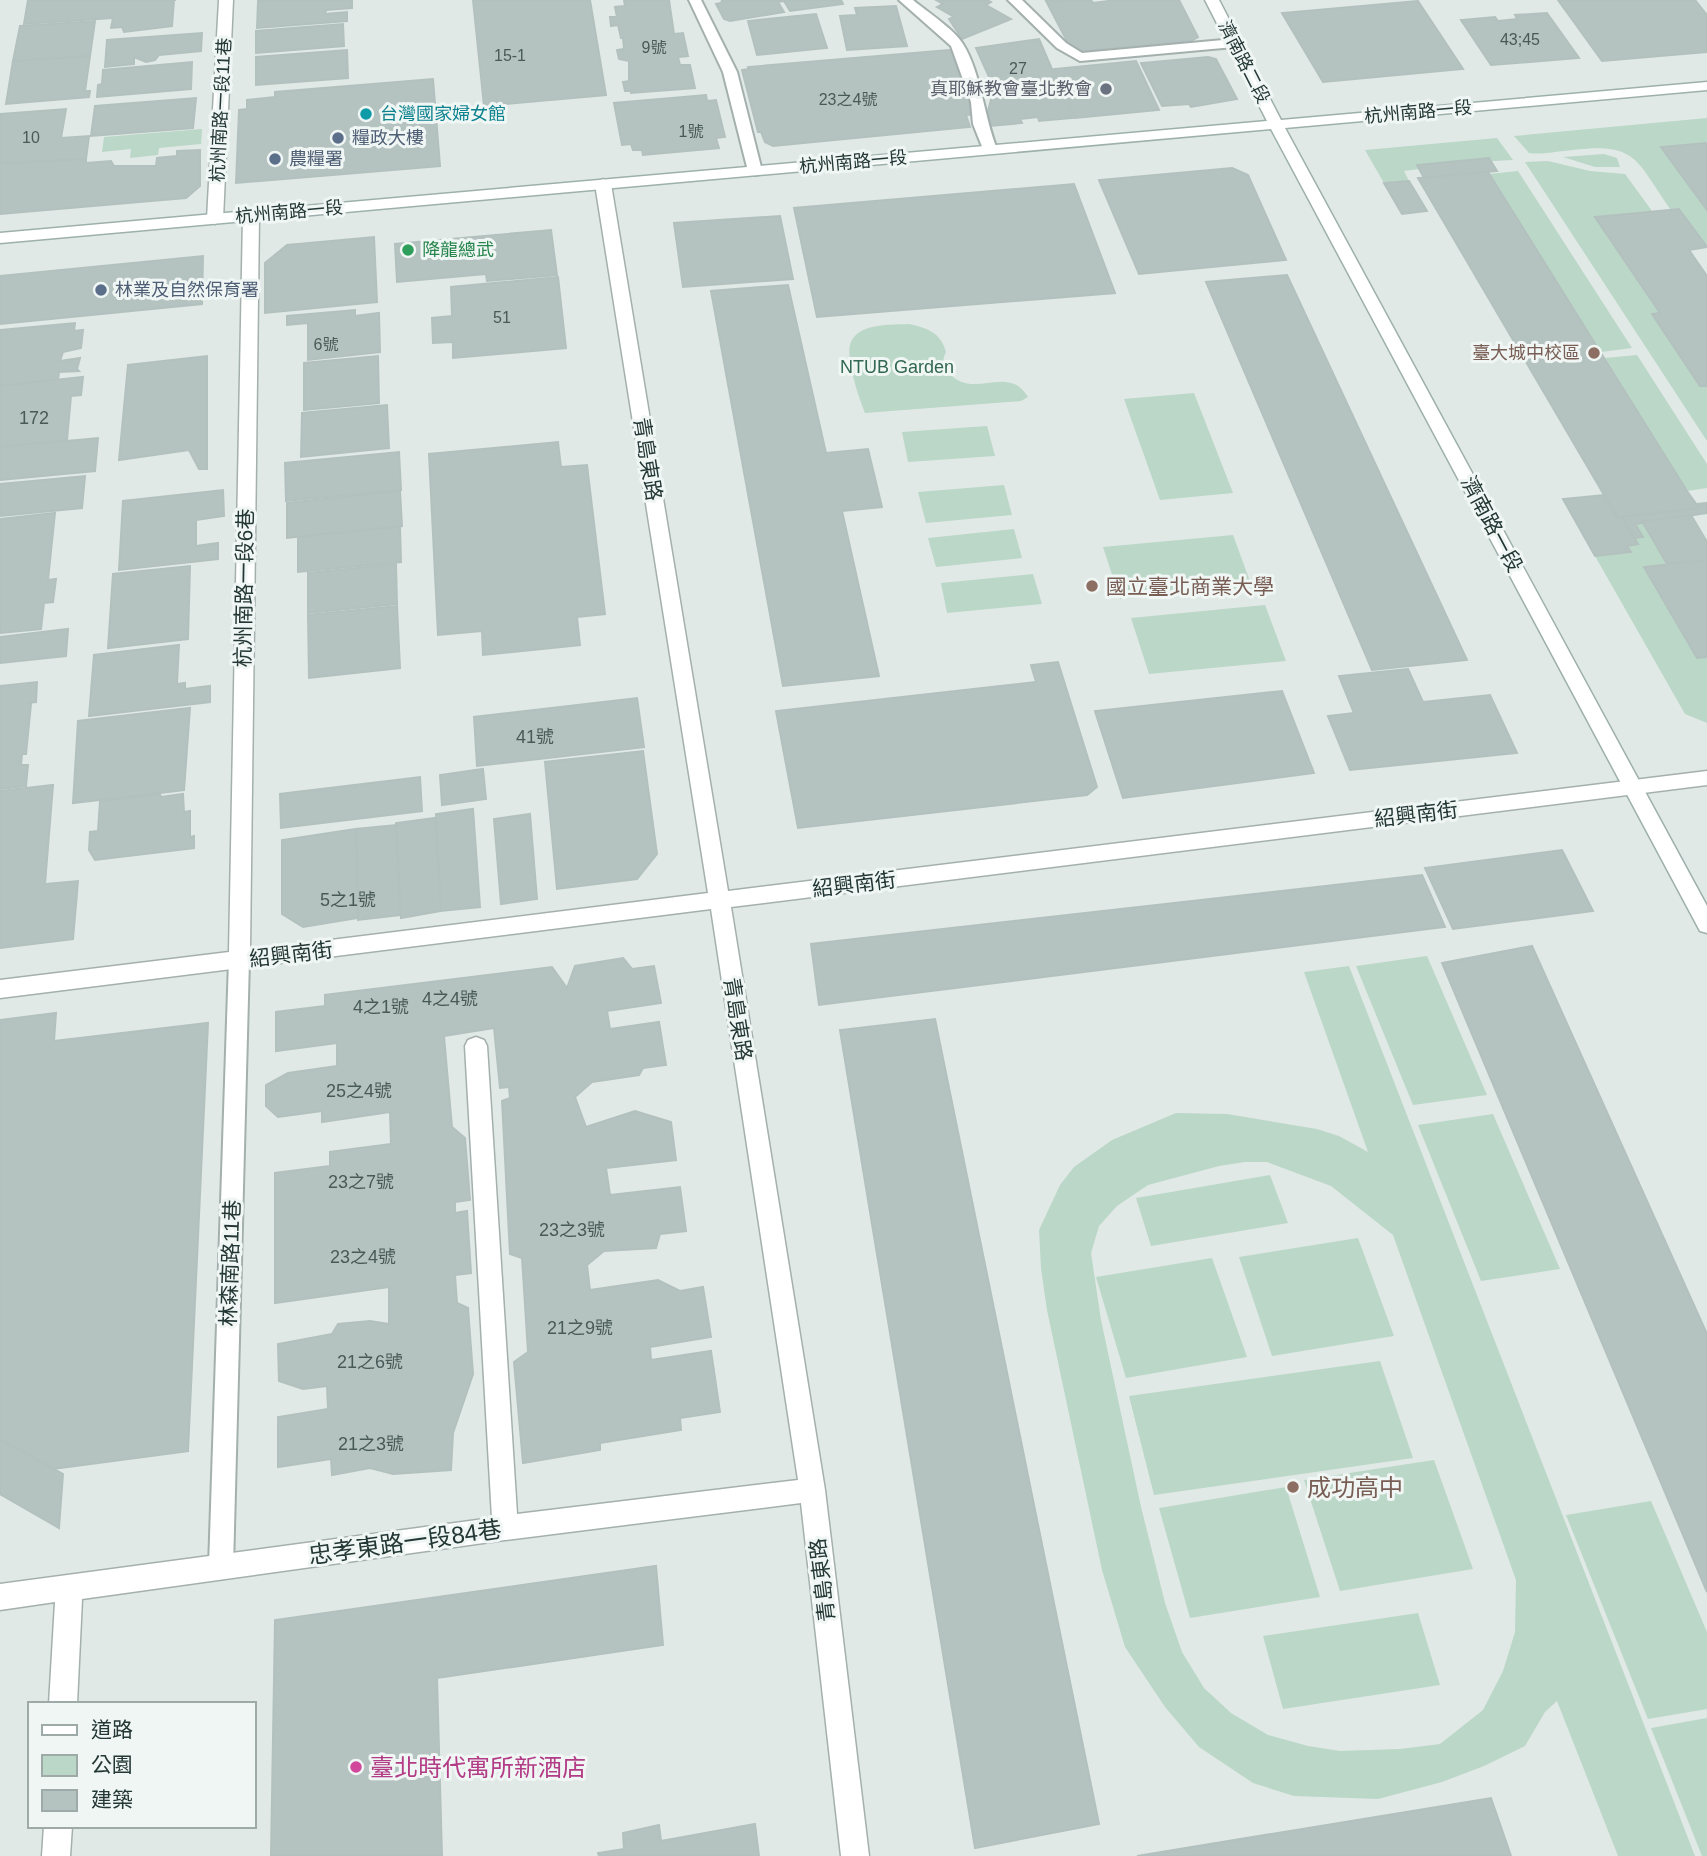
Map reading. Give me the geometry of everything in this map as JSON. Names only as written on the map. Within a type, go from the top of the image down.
[{"type":"street","name":"杭州南路一段11巷","points":[[215,219],[226,0]]},
{"type":"street","name":"濟南路二段","points":[[1212,0],[1276,124]]},
{"type":"street","name":"杭州南路一段","points":[[0,238],[1707,86]]},
{"type":"street","name":"濟南路一段","points":[[1276,124],[1707,925]]},
{"type":"street","name":"青島東路","points":[[603,184],[720,900],[811,1490],[855,1856]]},
{"type":"street","name":"杭州南路一段6巷","points":[[239,960],[251,216]]},
{"type":"street","name":"紹興南街","points":[[0,989],[1707,778]]},
{"type":"street","points":[[476,1046],[505,1528]]},
{"type":"street","name":"忠孝東路一段84巷","points":[[0,1597],[505,1528],[811,1490]]},
{"type":"street","points":[[63,1702],[69,1587]]},
{"type":"street","points":[[56,1856],[58,1828]]},
{"type":"lane","points":[[695,0],[730,72],[755,171]]},
{"type":"lane","points":[[905,0],[957,44],[978,102],[981,124],[990,149]]},
{"type":"lane","points":[[1014,0],[1032,13],[1062,49],[1080,57],[1234,43]]},
{"type":"lane","name":"林森南路11巷","points":[[221,1567],[239,960]]},
{"type":"green space","points":[[1707,118],[1707,247],[1680,209],[1671,210],[1642,167],[1623,153],[1594,148],[1529,153],[1514,136]]},
{"type":"green space","points":[[202,129],[201,144],[159,148],[158,155],[130,158],[131,149],[102,152],[104,137]]},
{"type":"green space","points":[[1497,138],[1513,160],[1417,165],[1419,169],[1404,171],[1409,181],[1384,183],[1365,150]]},
{"type":"green space","points":[[1604,154],[1617,158],[1620,167],[1595,167],[1563,157]]},
{"type":"green space","points":[[1548,161],[1590,171],[1625,174],[1652,211],[1596,217],[1660,313],[1652,315],[1700,386],[1707,386],[1707,441],[1525,162]]},
{"type":"green space","points":[[1518,171],[1632,348],[1601,352],[1489,174]]},
{"type":"green space","name":"NTUB Garden","points":[[909,324],[928,330],[941,340],[946,352],[945,367],[956,379],[971,384],[1011,383],[1021,388],[1028,397],[1021,401],[865,413],[850,360],[849,348],[853,339],[867,328]]},
{"type":"green space","points":[[1637,355],[1707,464],[1707,488],[1687,491],[1605,358]]},
{"type":"green space","points":[[1194,393],[1233,493],[1160,500],[1124,399]]},
{"type":"green space","points":[[987,426],[995,456],[908,462],[902,432]]},
{"type":"green space","points":[[1004,485],[1012,515],[926,523],[918,492]]},
{"type":"green space","points":[[1643,523],[1667,564],[1707,657],[1707,723],[1685,714],[1595,556],[1630,552],[1627,546],[1637,544],[1634,538],[1642,536],[1635,524]]},
{"type":"green space","points":[[1014,529],[1022,558],[936,567],[928,538]]},
{"type":"green space","points":[[1233,535],[1252,587],[1120,599],[1103,547]]},
{"type":"green space","points":[[1033,574],[1042,604],[947,613],[941,583]]},
{"type":"green space","points":[[1265,605],[1286,661],[1149,674],[1131,618]]},
{"type":"green space","points":[[1427,956],[1487,1095],[1413,1105],[1356,966]]},
{"type":"green space","points":[[1349,966],[1695,1856],[1618,1856],[1557,1701],[1545,1712],[1525,1746],[1442,1782],[1378,1799],[1294,1796],[1253,1783],[1199,1747],[1165,1707],[1125,1647],[1102,1570],[1047,1310],[1039,1230],[1060,1185],[1074,1167],[1112,1140],[1176,1113],[1227,1114],[1317,1129],[1339,1136],[1368,1152],[1304,972]],"holes":[[[1267,1162],[1331,1186],[1393,1235],[1516,1580],[1515,1632],[1503,1671],[1483,1710],[1440,1744],[1400,1749],[1340,1751],[1268,1735],[1231,1713],[1204,1688],[1182,1652],[1165,1603],[1141,1507],[1101,1320],[1091,1253],[1099,1226],[1117,1206],[1148,1185],[1219,1166]]]},
{"type":"green space","points":[[1493,1114],[1560,1269],[1481,1281],[1418,1125]]},
{"type":"green space","points":[[1270,1175],[1288,1223],[1151,1246],[1136,1198]]},
{"type":"green space","points":[[1358,1238],[1394,1336],[1272,1356],[1239,1257]]},
{"type":"green space","points":[[1212,1258],[1247,1357],[1126,1378],[1096,1277]]},
{"type":"green space","points":[[1380,1361],[1413,1458],[1154,1495],[1129,1396]]},
{"type":"green space","points":[[1434,1460],[1473,1569],[1340,1591],[1304,1480]]},
{"type":"green space","points":[[1286,1487],[1320,1597],[1190,1618],[1159,1508]]},
{"type":"green space","points":[[1651,1501],[1707,1632],[1707,1709],[1648,1719],[1566,1515]]},
{"type":"green space","points":[[1418,1613],[1440,1685],[1283,1709],[1263,1636]]},
{"type":"green space","points":[[1707,1718],[1707,1856],[1702,1856],[1651,1728]]},
{"type":"building","points":[[28,0],[174,0],[172,26],[124,32],[122,27],[111,28],[113,18],[24,24]]},
{"type":"building","points":[[352,0],[352,8],[326,10],[325,14],[347,12],[347,21],[257,28],[258,1]]},
{"type":"building","points":[[473,0],[590,0],[606,95],[484,106]]},
{"type":"building","points":[[624,0],[669,0],[674,34],[683,33],[688,56],[678,57],[680,65],[690,65],[695,88],[631,93],[625,91],[623,82],[629,81],[629,61],[619,59],[617,50],[624,49],[623,38],[618,25],[611,26],[610,17],[617,17],[615,7],[625,6]]},
{"type":"building","points":[[722,0],[841,0],[843,4],[790,11],[784,1],[778,2],[784,12],[730,21],[724,19],[716,4]]},
{"type":"building","points":[[936,0],[987,0],[991,2],[986,5],[1011,19],[962,39],[949,19],[954,17],[937,7],[943,4]]},
{"type":"building","points":[[1091,0],[1093,3],[1116,0],[1179,0],[1198,37],[1191,41],[1083,51],[1069,45],[1046,1]]},
{"type":"building","points":[[1558,0],[1695,0],[1707,15],[1707,52],[1602,61]]},
{"type":"building","points":[[1418,1],[1463,69],[1323,82],[1282,13]]},
{"type":"building","points":[[896,6],[907,46],[847,50],[840,16],[857,15],[855,8]]},
{"type":"building","points":[[1547,13],[1579,58],[1491,65],[1461,20],[1495,17],[1498,21],[1517,19],[1515,15]]},
{"type":"building","points":[[816,14],[827,48],[757,55],[748,21]]},
{"type":"building","points":[[95,21],[90,56],[13,61],[20,26]]},
{"type":"building","points":[[343,24],[344,46],[256,53],[256,31]]},
{"type":"building","points":[[202,33],[201,51],[159,55],[155,60],[146,62],[134,57],[134,64],[105,67],[107,40]]},
{"type":"building","points":[[1039,39],[1073,118],[1039,121],[1038,117],[1020,119],[1022,123],[990,126],[987,115],[994,88],[976,48]]},
{"type":"building","points":[[347,50],[348,78],[256,85],[256,57]]},
{"type":"building","points":[[949,50],[956,52],[978,114],[966,115],[970,127],[773,146],[765,142],[761,132],[758,132],[742,70],[749,69],[748,67]]},
{"type":"building","points":[[90,56],[85,91],[90,91],[89,97],[6,104],[13,61]]},
{"type":"building","points":[[1208,57],[1216,59],[1237,99],[1191,107],[1189,104],[1162,106],[1141,63]]},
{"type":"building","name":"真耶穌教會臺北教會","points":[[1136,61],[1159,110],[1075,118],[1054,69]]},
{"type":"building","points":[[192,62],[191,89],[97,97],[103,70]]},
{"type":"building","name":"糧政大樓","points":[[433,79],[440,166],[236,183],[239,110],[247,109],[247,100],[275,97],[275,92]]},
{"type":"building","points":[[706,95],[707,101],[716,100],[725,137],[716,138],[719,148],[643,155],[642,150],[633,150],[631,144],[622,145],[614,103]]},
{"type":"building","points":[[196,98],[193,128],[91,136],[95,106]]},
{"type":"building","points":[[66,109],[61,138],[89,136],[86,159],[0,163],[1,114]]},
{"type":"building","points":[[1707,143],[1707,210],[1661,147]]},
{"type":"building","points":[[200,150],[200,186],[186,198],[0,214],[0,164],[86,159],[86,163],[111,161],[114,166],[156,166],[157,158],[177,156],[177,151]]},
{"type":"building","points":[[1489,158],[1497,171],[1424,178],[1417,165]]},
{"type":"building","points":[[1232,168],[1248,175],[1286,260],[1139,274],[1099,180]]},
{"type":"building","points":[[1488,172],[1699,508],[1617,517],[1418,178]]},
{"type":"building","points":[[1409,181],[1427,211],[1402,214],[1384,183]]},
{"type":"building","points":[[1074,184],[1115,293],[817,317],[794,208]]},
{"type":"building","points":[[1679,209],[1707,247],[1689,250],[1707,276],[1707,386],[1700,386],[1652,314],[1660,313],[1595,217]]},
{"type":"building","points":[[780,216],[793,279],[683,287],[674,223]]},
{"type":"building","points":[[551,230],[557,275],[487,281],[486,274],[397,282],[395,244]]},
{"type":"building","points":[[374,237],[377,302],[265,313],[265,263],[287,245]]},
{"type":"building","name":"林業及自然保育署","points":[[203,256],[202,304],[0,324],[0,276]]},
{"type":"building","points":[[1287,275],[1467,660],[1372,670],[1206,282]]},
{"type":"building","points":[[558,277],[566,348],[453,358],[453,342],[433,343],[432,318],[452,316],[451,287]]},
{"type":"building","points":[[788,285],[826,453],[868,449],[882,507],[842,511],[879,676],[783,686],[711,291]]},
{"type":"building","points":[[355,310],[355,316],[379,313],[380,352],[308,360],[308,323],[287,325],[287,316]]},
{"type":"building","points":[[75,323],[74,331],[83,330],[81,348],[63,352],[60,361],[80,358],[77,369],[79,371],[59,372],[58,380],[0,386],[0,330]]},
{"type":"building","points":[[207,356],[207,469],[199,469],[189,450],[119,460],[128,365]]},
{"type":"building","points":[[378,356],[379,403],[304,410],[304,363]]},
{"type":"building","points":[[83,377],[81,395],[71,396],[67,440],[0,447],[0,386]]},
{"type":"building","points":[[387,405],[389,448],[301,457],[302,413]]},
{"type":"building","points":[[98,438],[95,471],[0,480],[0,447]]},
{"type":"building","points":[[558,442],[561,467],[587,465],[605,614],[577,617],[580,645],[483,655],[482,631],[438,635],[429,454]]},
{"type":"building","points":[[399,452],[401,490],[286,501],[285,463]]},
{"type":"building","points":[[85,476],[82,508],[0,516],[0,484]]},
{"type":"building","points":[[223,490],[224,516],[196,520],[196,546],[218,543],[218,559],[119,570],[123,501]]},
{"type":"building","points":[[400,491],[402,526],[287,538],[287,503]]},
{"type":"building","points":[[1604,495],[1617,517],[1622,517],[1638,544],[1627,546],[1631,552],[1595,556],[1563,499]]},
{"type":"building","points":[[1707,503],[1707,513],[1635,524],[1643,537],[1634,538],[1622,517],[1699,508],[1696,504]]},
{"type":"building","points":[[55,513],[48,580],[56,579],[53,602],[44,603],[41,629],[0,633],[0,519]]},
{"type":"building","points":[[1691,515],[1707,542],[1707,560],[1667,564],[1642,521]]},
{"type":"building","points":[[400,527],[401,562],[298,572],[298,537]]},
{"type":"building","points":[[1707,560],[1707,657],[1697,658],[1644,567]]},
{"type":"building","points":[[396,564],[397,604],[308,613],[308,573]]},
{"type":"building","points":[[190,566],[188,639],[108,648],[113,574]]},
{"type":"building","points":[[397,606],[400,668],[309,678],[308,615]]},
{"type":"building","points":[[68,629],[66,656],[0,663],[0,637]]},
{"type":"building","points":[[179,645],[177,684],[185,683],[185,689],[210,686],[210,702],[89,716],[94,655]]},
{"type":"building","points":[[1058,662],[1097,787],[1087,795],[798,828],[776,711],[1036,682],[1031,665]]},
{"type":"building","points":[[1408,669],[1423,702],[1490,695],[1517,753],[1350,770],[1328,716],[1354,713],[1339,676]]},
{"type":"building","points":[[37,682],[36,702],[27,703],[31,704],[26,754],[22,754],[21,765],[28,765],[26,786],[0,789],[0,686]]},
{"type":"building","points":[[1282,691],[1314,773],[1123,798],[1095,711]]},
{"type":"building","points":[[637,698],[644,747],[477,766],[474,717]]},
{"type":"building","points":[[190,708],[184,790],[73,803],[78,721]]},
{"type":"building","points":[[643,751],[657,854],[637,879],[557,889],[545,762]]},
{"type":"building","points":[[483,769],[486,799],[442,805],[440,775]]},
{"type":"building","points":[[420,777],[422,811],[281,828],[280,794]]},
{"type":"building","points":[[53,785],[45,884],[78,881],[73,939],[0,948],[0,791]]},
{"type":"building","points":[[160,794],[161,797],[183,794],[184,812],[190,811],[190,837],[194,836],[194,848],[95,860],[89,850],[90,832],[98,831],[100,801]]},
{"type":"building","points":[[473,809],[480,907],[441,911],[436,814]]},
{"type":"building","points":[[530,814],[537,899],[501,904],[494,819]]},
{"type":"building","points":[[435,818],[441,911],[401,918],[396,823]]},
{"type":"building","points":[[396,825],[400,915],[358,920],[356,829]]},
{"type":"building","points":[[356,829],[358,918],[303,927],[282,914],[282,840]]},
{"type":"building","points":[[1562,850],[1593,911],[1453,929],[1425,868]]},
{"type":"building","points":[[1422,875],[1445,927],[819,1005],[811,944]]},
{"type":"building","points":[[1532,946],[1707,1334],[1707,1592],[1442,963]]},
{"type":"building","points":[[623,958],[632,969],[654,966],[661,1003],[607,1011],[610,1029],[659,1022],[666,1065],[643,1068],[639,1075],[592,1082],[575,1097],[586,1127],[635,1111],[671,1122],[676,1160],[606,1168],[610,1195],[680,1187],[686,1231],[660,1234],[656,1248],[604,1251],[587,1265],[590,1290],[658,1280],[680,1291],[703,1287],[711,1337],[650,1347],[651,1360],[711,1351],[720,1412],[680,1418],[681,1430],[600,1443],[600,1450],[523,1463],[514,1362],[528,1352],[522,1258],[510,1254],[502,1101],[510,1098],[509,1087],[500,1088],[494,1028],[444,1036],[452,1127],[465,1138],[470,1200],[455,1202],[455,1213],[467,1211],[471,1273],[455,1275],[457,1303],[468,1308],[473,1374],[453,1433],[451,1470],[393,1474],[370,1468],[332,1475],[331,1459],[278,1467],[278,1417],[328,1409],[327,1386],[303,1389],[279,1381],[278,1344],[332,1334],[338,1324],[370,1321],[389,1324],[389,1287],[275,1303],[275,1173],[330,1166],[330,1152],[391,1144],[390,1112],[322,1122],[322,1111],[278,1117],[266,1106],[266,1085],[288,1073],[337,1066],[337,1043],[276,1051],[276,1012],[325,1006],[325,995],[552,967],[567,988],[575,966]]},
{"type":"building","points":[[56,1013],[54,1041],[208,1023],[188,1451],[0,1476],[0,1020]]},
{"type":"building","points":[[935,1019],[1099,1824],[975,1848],[840,1030]]},
{"type":"building","points":[[0,1439],[63,1474],[59,1528],[0,1494]]},
{"type":"building","name":"臺北時代寓所新酒店","points":[[656,1566],[663,1645],[437,1678],[442,1856],[271,1856],[275,1620]]},
{"type":"building","points":[[1491,1798],[1511,1856],[1137,1856]]},
{"type":"building","points":[[755,1824],[759,1856],[599,1856],[598,1853],[624,1849],[623,1833],[659,1825],[661,1841]]},
{"type":"place","name":"真耶穌教會臺北教會","points":[[1106,89]]},
{"type":"place","name":"台灣國家婦女館","points":[[366,114]]},
{"type":"place","name":"糧政大樓","points":[[338,138]]},
{"type":"place","name":"農糧署","points":[[275,159]]},
{"type":"place","name":"降龍總武","points":[[408,250]]},
{"type":"place","name":"林業及自然保育署","points":[[101,290]]},
{"type":"place","name":"臺大城中校區","points":[[1594,353]]},
{"type":"place","name":"國立臺北商業大學","points":[[1092,586]]},
{"type":"place","name":"成功高中","points":[[1293,1487]]},
{"type":"place","name":"臺北時代寓所新酒店","points":[[356,1767]]}]
